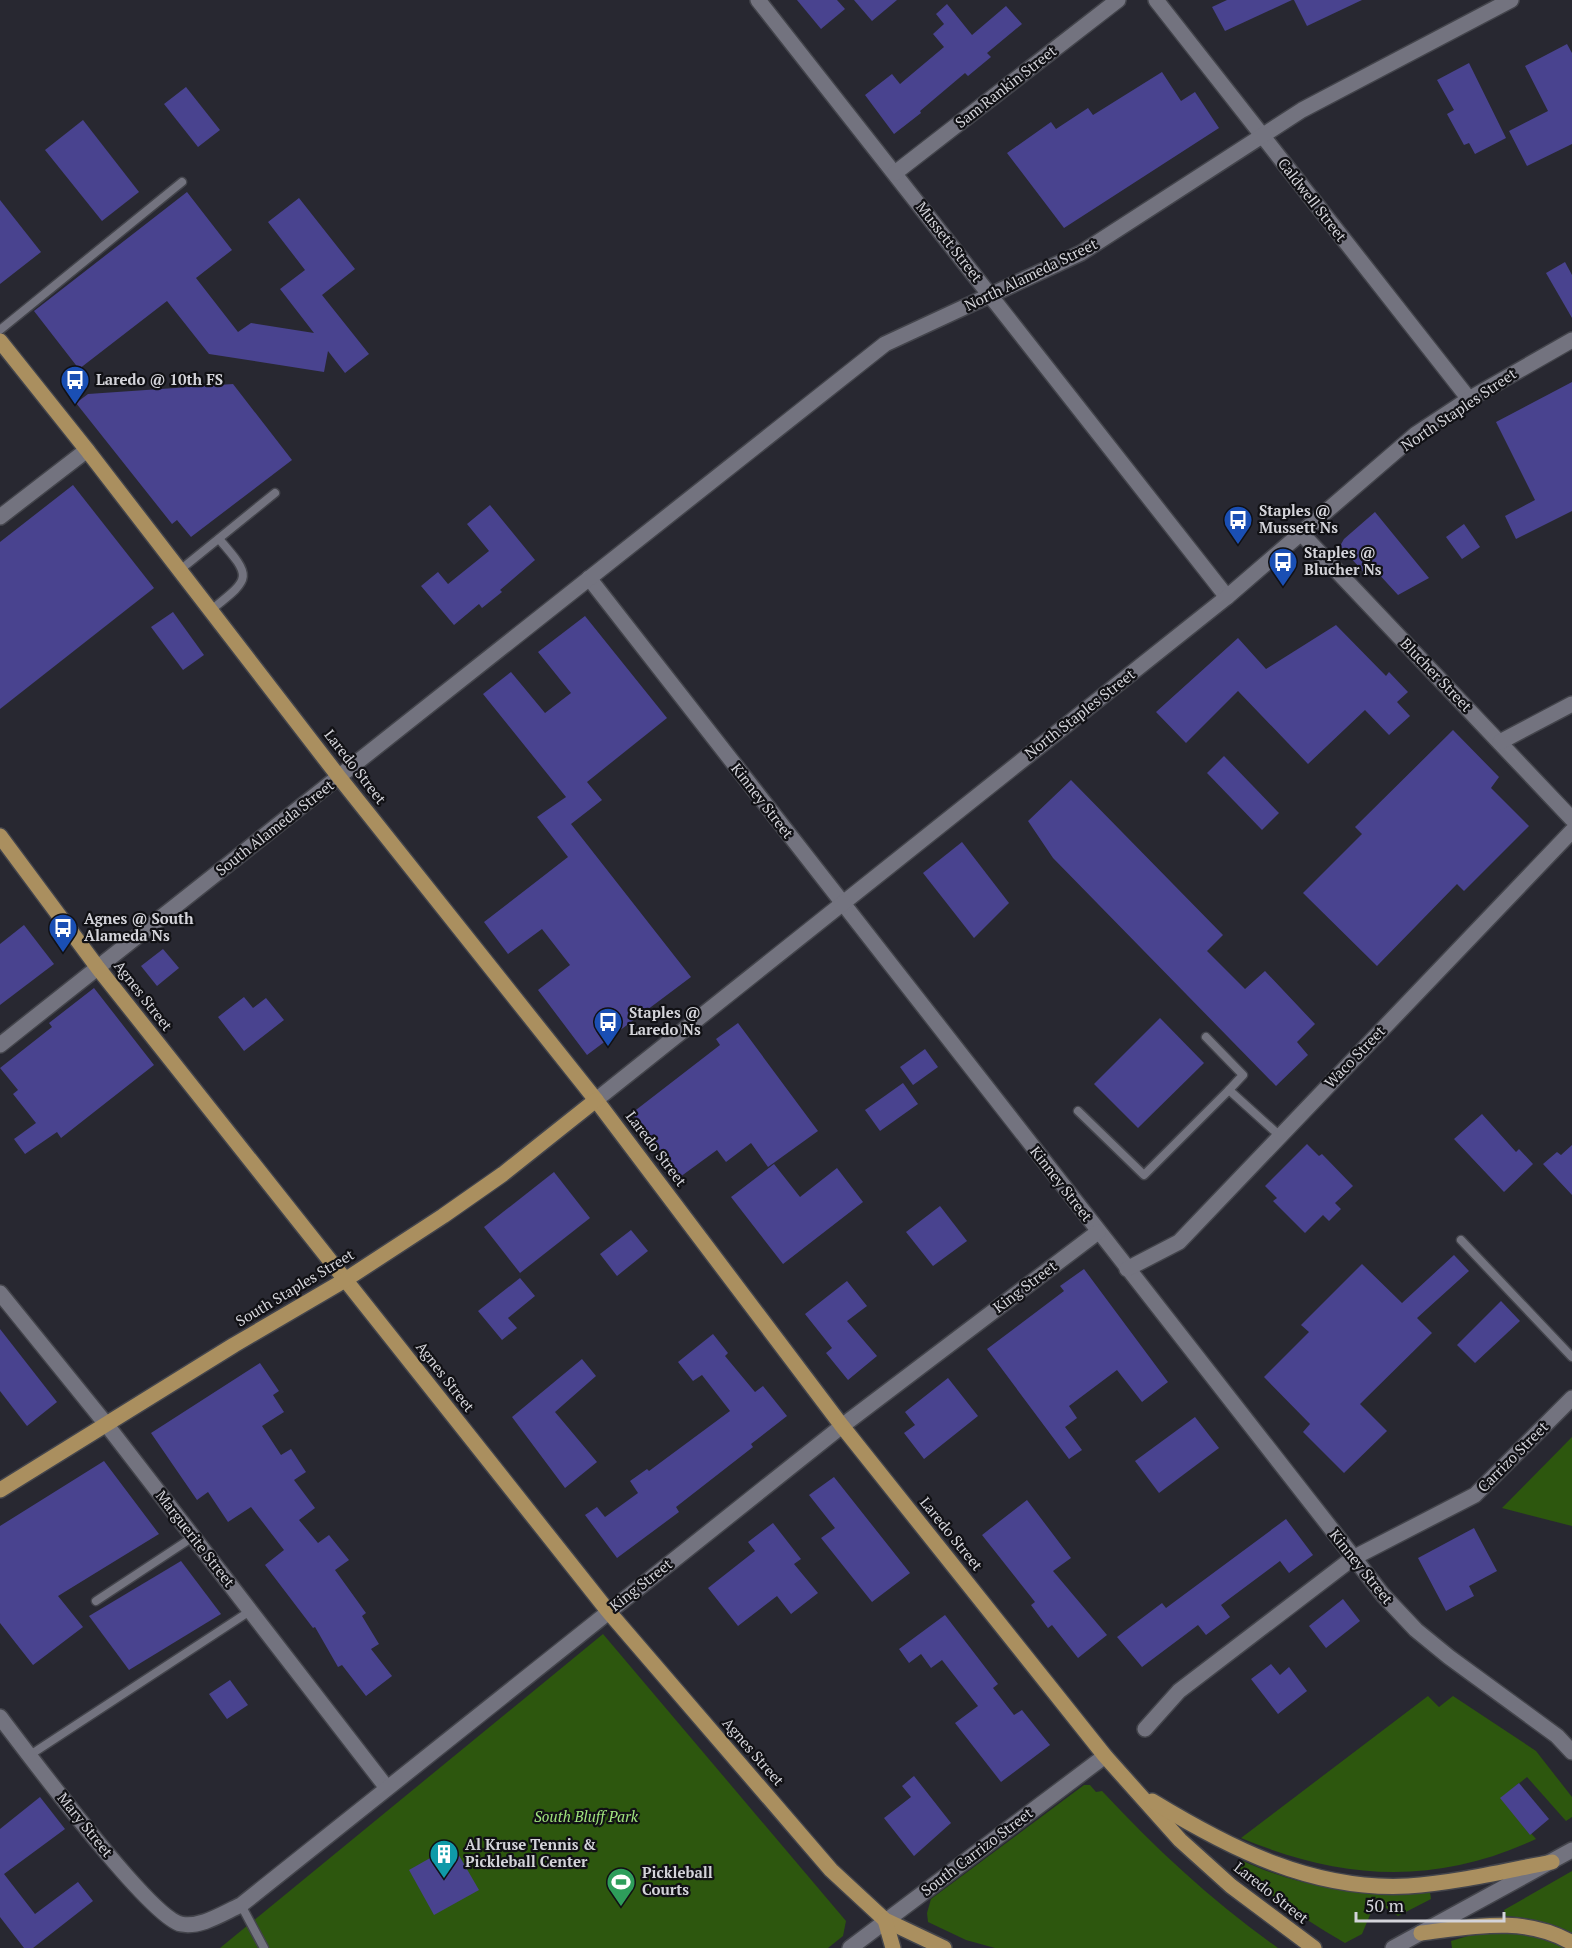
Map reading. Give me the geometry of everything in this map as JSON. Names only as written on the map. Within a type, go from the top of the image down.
[{"type":"main road","name":"Laredo Street","points":[[0,341],[339,777],[596,1100],[842,1426],[1105,1756],[1180,1839],[1232,1886],[1314,1948]]},
{"type":"main road","name":"Agnes Street","points":[[0,836],[98,968],[608,1611],[831,1870],[885,1920]]},
{"type":"main road","name":"South Staples Street","points":[[0,1490],[345,1280],[503,1174],[596,1100]]},
{"type":"main road","points":[[1135,1790],[1237,1850],[1271,1864],[1339,1881],[1407,1886],[1552,1862]]},
{"type":"main road","points":[[885,1920],[893,1948]]},
{"type":"main road","points":[[885,1920],[944,1948]]},
{"type":"main road","points":[[1415,1936],[1510,1924],[1539,1930],[1572,1943]]},
{"type":"street","name":"Mussett Street","points":[[758,0],[1227,597]]},
{"type":"street","name":"Sam Rankin Street","points":[[895,173],[1118,0]]},
{"type":"street","name":"Caldwell Street","points":[[1156,0],[1469,399]]},
{"type":"street","name":"North Alameda Street","points":[[632,542],[885,344],[1081,253],[1302,110],[1510,0]]},
{"type":"street","name":"North Staples Street","points":[[596,1100],[1227,597],[1416,434],[1469,399],[1572,340]]},
{"type":"street","points":[[0,517],[87,450]]},
{"type":"street","name":"Blucher Street","points":[[1300,532],[1572,819]]},
{"type":"street","name":"South Alameda Street","points":[[0,1045],[632,542]]},
{"type":"street","name":"Kinney Street","points":[[589,578],[1353,1558],[1416,1630],[1557,1736],[1572,1752]]},
{"type":"street","points":[[1500,742],[1572,704]]},
{"type":"street","name":"Waco Street","points":[[1127,1269],[1179,1242],[1572,831]]},
{"type":"street","name":"King Street","points":[[179,1924],[197,1924],[241,1905],[842,1426],[1098,1232]]},
{"type":"street","name":"Marguerite Street","points":[[0,1293],[106,1424],[387,1788]]},
{"type":"street","name":"Carrizo Street","points":[[1353,1558],[1475,1495],[1572,1398]]},
{"type":"street","points":[[1145,1729],[1179,1690],[1353,1558]]},
{"type":"street","name":"Mary Street","points":[[0,1717],[142,1895],[179,1924]]},
{"type":"street","name":"South Carrizo Street","points":[[850,1948],[1105,1756]]},
{"type":"street","points":[[1393,1948],[1572,1850]]},
{"type":"lane","points":[[0,330],[182,182]]},
{"type":"lane","points":[[180,570],[275,493]]},
{"type":"lane","points":[[211,610],[242,584],[244,574],[239,563],[219,539]]},
{"type":"lane","points":[[1078,1111],[1144,1175],[1244,1075],[1206,1037]]},
{"type":"lane","points":[[1229,1090],[1280,1136]]},
{"type":"lane","points":[[1461,1240],[1572,1357]]},
{"type":"lane","points":[[96,1601],[193,1537]]},
{"type":"lane","points":[[30,1755],[250,1611]]},
{"type":"lane","points":[[241,1905],[264,1948]]},
{"type":"green space","points":[[1572,1437],[1572,1526],[1502,1508]]},
{"type":"green space","name":"South Bluff Park","points":[[603,1634],[846,1921],[843,1936],[828,1948],[220,1948]]},
{"type":"green space","points":[[1428,1696],[1439,1707],[1453,1696],[1536,1751],[1572,1797],[1572,1817],[1566,1821],[1527,1777],[1501,1798],[1536,1839],[1462,1865],[1425,1870],[1388,1872],[1352,1869],[1279,1852],[1241,1838]]},
{"type":"green space","points":[[1084,1785],[1090,1785],[1096,1792],[1102,1791],[1186,1874],[1278,1948],[995,1948],[966,1940],[928,1922],[927,1913],[931,1899]]},
{"type":"green space","points":[[1243,1861],[1266,1871],[1312,1884],[1357,1891],[1430,1892],[1431,1899],[1398,1916],[1383,1906],[1372,1910],[1362,1934],[1345,1943],[1290,1908],[1238,1869]]},
{"type":"green space","points":[[1572,1871],[1572,1933],[1540,1921],[1506,1916],[1504,1910]]},
{"type":"green space","points":[[1500,1932],[1527,1933],[1565,1948],[1452,1948],[1451,1941],[1468,1936]]},
{"type":"building","points":[[797,0],[837,0],[845,9],[821,29]]},
{"type":"building","points":[[854,0],[897,0],[872,21]]},
{"type":"building","points":[[1227,0],[1292,0],[1225,31],[1212,7]]},
{"type":"building","points":[[1294,0],[1362,0],[1307,26]]},
{"type":"building","points":[[947,4],[972,35],[1006,6],[1022,24],[987,53],[991,57],[968,76],[965,73],[894,134],[865,95],[892,74],[900,84],[944,47],[933,34],[944,24],[936,14]]},
{"type":"building","points":[[1567,44],[1572,53],[1572,144],[1527,166],[1509,131],[1548,111],[1525,66]]},
{"type":"building","points":[[1469,63],[1506,138],[1475,154],[1469,143],[1464,145],[1447,114],[1454,110],[1437,80]]},
{"type":"building","points":[[1162,72],[1181,101],[1195,92],[1219,128],[1064,228],[1007,153],[1051,122],[1056,129],[1088,108],[1093,115]]},
{"type":"building","points":[[186,87],[220,130],[198,147],[164,104]]},
{"type":"building","points":[[83,120],[139,192],[102,221],[45,150]]},
{"type":"building","points":[[187,192],[232,250],[196,278],[238,332],[251,323],[314,333],[280,289],[305,270],[268,222],[299,198],[355,269],[322,295],[369,354],[345,373],[328,351],[324,372],[209,354],[167,301],[79,369],[34,311]]},
{"type":"building","points":[[0,200],[41,252],[0,284]]},
{"type":"building","points":[[1565,262],[1572,275],[1572,318],[1546,273]]},
{"type":"building","points":[[1572,382],[1572,511],[1516,539],[1505,516],[1535,500],[1496,422]]},
{"type":"building","points":[[233,384],[292,460],[191,537],[177,520],[172,524],[76,403],[88,394]]},
{"type":"building","points":[[73,485],[154,588],[0,709],[0,542]]},
{"type":"building","points":[[490,505],[535,560],[500,590],[502,592],[482,608],[479,604],[454,625],[421,586],[438,572],[448,584],[489,551],[467,524]]},
{"type":"building","points":[[1375,512],[1429,578],[1398,595],[1376,571],[1368,577],[1340,546],[1344,539]]},
{"type":"building","points":[[1464,524],[1480,547],[1462,559],[1446,537]]},
{"type":"building","points":[[173,612],[204,655],[183,670],[151,627]]},
{"type":"building","points":[[585,616],[667,718],[587,782],[602,800],[571,824],[691,977],[587,1055],[538,990],[570,965],[542,929],[508,954],[484,922],[568,857],[537,817],[566,797],[483,694],[511,672],[545,713],[571,693],[538,652]]},
{"type":"building","points":[[1336,625],[1386,676],[1389,672],[1408,692],[1397,702],[1410,716],[1389,735],[1365,710],[1308,764],[1238,691],[1186,743],[1156,712],[1238,638],[1266,669]]},
{"type":"building","points":[[1453,730],[1499,777],[1491,788],[1529,826],[1464,891],[1457,884],[1377,966],[1303,893],[1362,834],[1355,827]]},
{"type":"building","points":[[1224,756],[1279,813],[1262,830],[1207,773]]},
{"type":"building","points":[[1071,780],[1223,935],[1207,951],[1245,989],[1265,971],[1315,1024],[1297,1042],[1308,1055],[1276,1086],[1053,858],[1028,821]]},
{"type":"building","points":[[962,842],[1009,903],[974,938],[923,873]]},
{"type":"building","points":[[24,925],[54,964],[0,1005],[0,944]]},
{"type":"building","points":[[163,949],[179,968],[157,986],[141,966]]},
{"type":"building","points":[[94,988],[154,1065],[61,1138],[57,1132],[25,1154],[14,1139],[36,1123],[13,1094],[18,1090],[0,1068],[52,1027],[49,1023]]},
{"type":"building","points":[[244,997],[253,1008],[266,998],[284,1020],[244,1051],[218,1017]]},
{"type":"building","points":[[1160,1018],[1204,1063],[1138,1128],[1094,1084]]},
{"type":"building","points":[[738,1023],[818,1131],[768,1167],[751,1143],[726,1162],[717,1150],[680,1177],[632,1113],[720,1045],[716,1039]]},
{"type":"building","points":[[925,1049],[938,1067],[913,1085],[900,1067]]},
{"type":"building","points":[[903,1083],[918,1104],[880,1131],[865,1110]]},
{"type":"building","points":[[1482,1114],[1516,1152],[1519,1149],[1533,1164],[1504,1192],[1454,1139]]},
{"type":"building","points":[[1307,1144],[1319,1156],[1322,1154],[1353,1186],[1335,1203],[1341,1209],[1329,1221],[1323,1215],[1305,1233],[1273,1201],[1277,1198],[1265,1186]]},
{"type":"building","points":[[1572,1145],[1572,1195],[1543,1164],[1557,1152],[1561,1155]]},
{"type":"building","points":[[774,1164],[800,1197],[837,1168],[863,1202],[783,1264],[731,1197]]},
{"type":"building","points":[[554,1172],[590,1218],[520,1273],[484,1227]]},
{"type":"building","points":[[940,1206],[967,1241],[933,1266],[906,1232]]},
{"type":"building","points":[[631,1230],[648,1251],[617,1276],[600,1254]]},
{"type":"building","points":[[1454,1255],[1469,1271],[1417,1318],[1432,1333],[1360,1404],[1387,1431],[1344,1473],[1303,1432],[1310,1424],[1264,1377],[1309,1332],[1301,1325],[1362,1264],[1402,1303]]},
{"type":"building","points":[[1084,1269],[1168,1382],[1142,1402],[1117,1370],[1069,1406],[1077,1418],[1065,1427],[1082,1450],[1069,1459],[987,1349],[1064,1291],[1060,1286]]},
{"type":"building","points":[[520,1278],[535,1296],[508,1318],[517,1328],[502,1340],[478,1311]]},
{"type":"building","points":[[847,1281],[867,1306],[847,1321],[877,1356],[848,1380],[826,1353],[832,1348],[805,1314]]},
{"type":"building","points":[[1501,1301],[1520,1321],[1475,1363],[1457,1345]]},
{"type":"building","points":[[0,1329],[57,1402],[27,1426],[0,1391]]},
{"type":"building","points":[[713,1334],[728,1353],[725,1356],[755,1392],[763,1386],[787,1416],[751,1444],[753,1447],[676,1507],[679,1512],[617,1558],[585,1515],[597,1507],[605,1517],[638,1493],[630,1481],[647,1469],[649,1471],[730,1411],[702,1375],[693,1381],[678,1362]]},
{"type":"building","points":[[582,1359],[596,1376],[555,1412],[597,1462],[565,1488],[512,1417]]},
{"type":"building","points":[[260,1363],[279,1391],[273,1395],[284,1412],[262,1426],[281,1455],[291,1449],[306,1472],[294,1480],[315,1508],[299,1520],[318,1543],[329,1535],[349,1560],[335,1570],[366,1613],[362,1616],[379,1644],[371,1649],[392,1676],[366,1696],[342,1665],[338,1667],[315,1627],[313,1628],[265,1565],[284,1550],[251,1507],[228,1522],[208,1492],[197,1500],[151,1433]]},
{"type":"building","points":[[948,1378],[978,1416],[924,1459],[904,1433],[915,1425],[905,1412]]},
{"type":"building","points":[[1195,1417],[1219,1448],[1159,1493],[1135,1461]]},
{"type":"building","points":[[104,1461],[159,1534],[58,1596],[83,1627],[33,1665],[0,1623],[0,1526]]},
{"type":"building","points":[[834,1477],[910,1573],[872,1602],[821,1538],[835,1528],[809,1495]]},
{"type":"building","points":[[1027,1500],[1071,1558],[1053,1571],[1107,1635],[1078,1658],[1052,1625],[1048,1628],[1031,1605],[1035,1602],[982,1535]]},
{"type":"building","points":[[1286,1519],[1313,1555],[1289,1573],[1280,1561],[1221,1605],[1230,1617],[1206,1635],[1198,1625],[1142,1667],[1117,1637],[1162,1603],[1166,1608]]},
{"type":"building","points":[[773,1523],[801,1559],[794,1564],[818,1593],[791,1614],[777,1596],[738,1626],[708,1588],[755,1551],[748,1542]]},
{"type":"building","points":[[1474,1528],[1497,1571],[1469,1586],[1474,1596],[1446,1611],[1418,1558]]},
{"type":"building","points":[[181,1561],[221,1614],[129,1670],[89,1616]]},
{"type":"building","points":[[1343,1599],[1360,1621],[1326,1648],[1309,1626]]},
{"type":"building","points":[[945,1615],[998,1684],[993,1688],[1014,1715],[1022,1710],[1050,1745],[1001,1782],[955,1723],[978,1706],[942,1660],[931,1668],[921,1654],[909,1663],[899,1649]]},
{"type":"building","points":[[1271,1664],[1280,1675],[1289,1667],[1307,1691],[1278,1714],[1251,1679]]},
{"type":"building","points":[[230,1680],[248,1705],[227,1719],[209,1694]]},
{"type":"building","points":[[914,1776],[951,1823],[914,1856],[884,1818],[911,1797],[902,1786]]},
{"type":"building","points":[[1519,1783],[1549,1819],[1530,1835],[1500,1798]]},
{"type":"building","points":[[40,1797],[65,1829],[4,1874],[35,1914],[78,1882],[93,1901],[33,1948],[24,1948],[0,1917],[0,1829]]},
{"type":"building","name":"Al Kruse Tennis & Pickleball Center","points":[[453,1845],[479,1890],[434,1915],[409,1870]]},
{"type":"place","name":"Laredo @ 10th FS","points":[[75,406]]},
{"type":"place","name":"Staples @ Mussett Ns","points":[[1238,546]]},
{"type":"place","name":"Staples @ Blucher Ns","points":[[1283,588]]},
{"type":"place","name":"Agnes @ South Alameda Ns","points":[[63,954]]},
{"type":"place","name":"Staples @ Laredo Ns","points":[[608,1048]]},
{"type":"place","name":"Al Kruse Tennis & Pickleball Center","points":[[444,1880]]},
{"type":"place","name":"Pickleball Courts","points":[[621,1908]]}]
